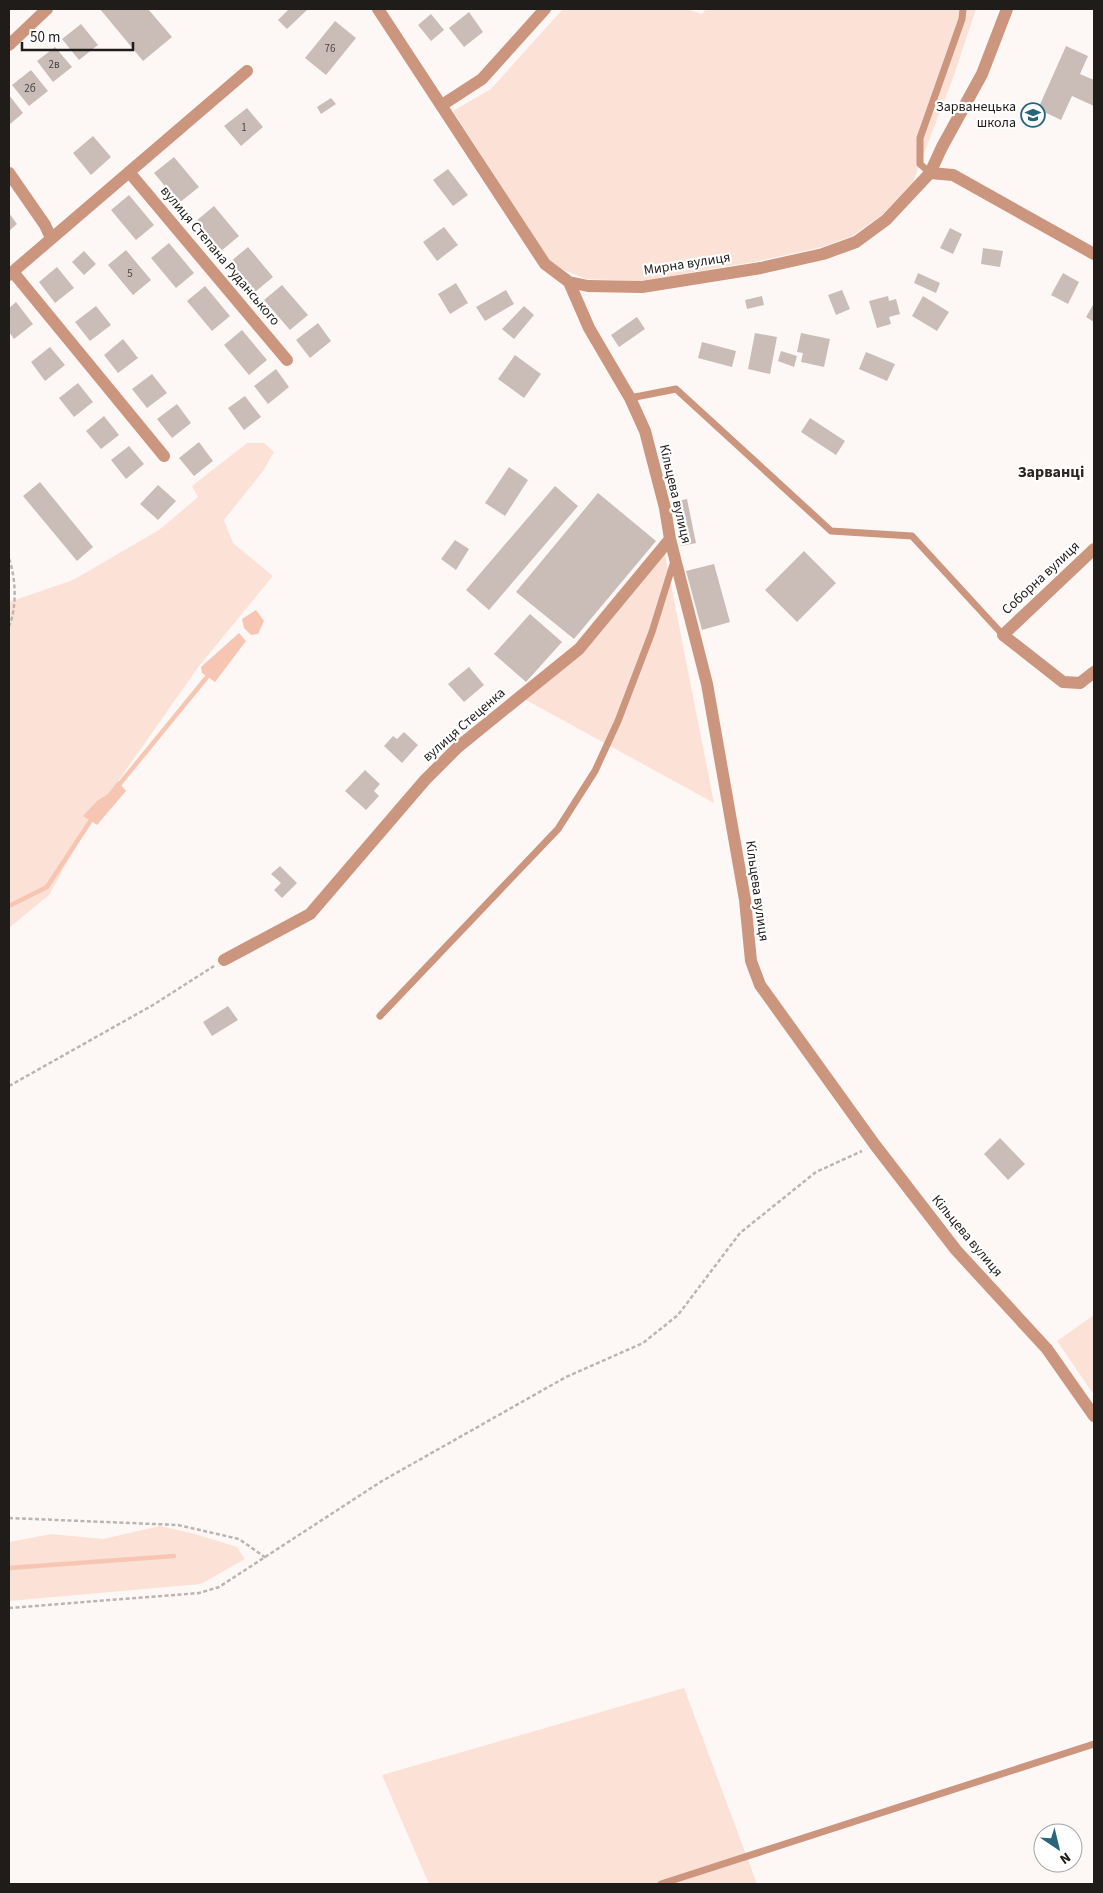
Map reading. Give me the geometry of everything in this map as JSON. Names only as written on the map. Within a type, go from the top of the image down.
[{"type":"street","points":[[9,45],[47,9]]},
{"type":"street","name":"Мирна вулиця","points":[[378,9],[545,264],[569,282],[588,286],[642,287],[761,268],[823,254],[856,242],[886,220],[930,173],[982,74],[1007,9]]},
{"type":"street","points":[[442,105],[482,79],[545,9]]},
{"type":"street","points":[[164,456],[11,273],[247,71]]},
{"type":"street","name":"вулиця Степана Руданського","points":[[129,172],[287,360]]},
{"type":"street","points":[[9,173],[45,225],[51,238]]},
{"type":"street","points":[[930,173],[954,175],[1094,254]]},
{"type":"street","name":"Кільцева вулиця","points":[[569,282],[589,328],[630,398],[645,431],[706,684],[745,900],[751,961],[760,985],[875,1145],[956,1250],[1048,1349],[1094,1416]]},
{"type":"street","name":"вулиця Стеценка","points":[[224,960],[310,914],[425,780],[458,747],[579,649],[670,539]]},
{"type":"street","name":"Соборна вулиця","points":[[1094,549],[1003,635],[1063,682],[1080,684],[1094,672]]},
{"type":"lane","points":[[930,173],[920,164],[920,138],[962,19],[963,9]]},
{"type":"lane","points":[[630,398],[676,389],[831,532],[912,536],[1003,635]]},
{"type":"lane","points":[[380,1016],[558,829],[595,771],[618,721],[652,632],[675,558]]},
{"type":"lane","points":[[661,1884],[1094,1744]]},
{"type":"path","points":[[9,559],[14,579],[13,618],[9,626]]},
{"type":"path","points":[[9,1086],[153,1005],[224,960]]},
{"type":"path","points":[[9,1608],[199,1593],[219,1587],[382,1481],[566,1377],[643,1343],[678,1315],[740,1233],[816,1172],[875,1145]]},
{"type":"path","points":[[9,1518],[178,1524],[239,1539],[266,1558]]},
{"type":"shaded area","points":[[563,9],[687,9],[702,14],[706,9],[976,9],[953,78],[913,182],[882,215],[852,236],[822,247],[759,261],[640,281],[586,279],[560,268],[548,259],[453,111],[491,89]]},
{"type":"shaded area","points":[[247,443],[264,443],[274,452],[263,471],[224,520],[233,543],[273,576],[199,666],[90,821],[49,895],[9,928],[9,602],[73,580],[159,530],[198,497],[192,486]]},
{"type":"shaded area","points":[[663,544],[714,803],[515,694],[577,646]]},
{"type":"shaded area","points":[[256,610],[264,621],[258,634],[251,635],[244,628],[242,619]]},
{"type":"shaded area","points":[[239,633],[246,641],[215,682],[202,673],[201,667]]},
{"type":"shaded area","points":[[118,781],[126,791],[97,825],[83,816],[97,801],[108,794]]},
{"type":"shaded area","points":[[1094,1315],[1094,1395],[1057,1341]]},
{"type":"shaded area","points":[[160,1526],[237,1547],[245,1559],[201,1584],[9,1601],[9,1542],[51,1534],[103,1539]]},
{"type":"shaded area","points":[[684,1688],[757,1884],[429,1884],[382,1775]]},
{"type":"building","points":[[100,9],[148,9],[172,37],[143,61]]},
{"type":"building","points":[[289,9],[308,9],[287,29],[278,20]]},
{"type":"building","points":[[469,12],[483,32],[464,47],[449,28]]},
{"type":"building","points":[[431,14],[444,30],[431,41],[418,25]]},
{"type":"building","points":[[335,21],[356,38],[326,75],[305,58]]},
{"type":"building","points":[[81,24],[98,45],[79,60],[62,39]]},
{"type":"building","points":[[1066,46],[1088,56],[1080,74],[1094,80],[1094,106],[1072,96],[1061,120],[1038,109]]},
{"type":"building","points":[[55,47],[72,67],[53,82],[37,61]]},
{"type":"building","points":[[31,70],[48,91],[29,106],[12,85]]},
{"type":"building","points":[[9,95],[23,113],[9,125]]},
{"type":"building","points":[[331,98],[336,104],[321,114],[317,107]]},
{"type":"building","points":[[247,108],[263,127],[241,146],[224,126]]},
{"type":"building","points":[[93,136],[111,157],[91,175],[73,153]]},
{"type":"building","points":[[174,157],[199,187],[179,203],[154,173]]},
{"type":"building","points":[[448,169],[468,195],[453,206],[433,180]]},
{"type":"building","points":[[129,195],[154,225],[136,240],[111,210]]},
{"type":"building","points":[[214,206],[239,236],[221,251],[196,221]]},
{"type":"building","points":[[9,213],[17,224],[9,231]]},
{"type":"building","points":[[444,227],[458,245],[437,261],[423,242]]},
{"type":"building","points":[[950,228],[962,234],[953,254],[940,248]]},
{"type":"building","points":[[169,243],[194,273],[176,288],[151,258]]},
{"type":"building","points":[[248,247],[273,277],[255,292],[230,262]]},
{"type":"building","points":[[983,248],[1003,251],[1000,267],[981,264]]},
{"type":"building","points":[[126,250],[151,280],[133,295],[108,265]]},
{"type":"building","points":[[84,251],[96,264],[84,275],[72,262]]},
{"type":"building","points":[[57,267],[74,288],[55,303],[39,282]]},
{"type":"building","points":[[918,273],[940,283],[936,293],[914,283]]},
{"type":"building","points":[[1063,273],[1079,282],[1068,304],[1051,295]]},
{"type":"building","points":[[456,283],[468,303],[450,314],[438,294]]},
{"type":"building","points":[[282,285],[308,315],[290,330],[264,300]]},
{"type":"building","points":[[205,286],[230,316],[212,331],[187,301]]},
{"type":"building","points":[[506,290],[514,304],[485,321],[476,307]]},
{"type":"building","points":[[842,290],[850,309],[836,315],[828,295]]},
{"type":"building","points":[[762,296],[764,305],[747,309],[745,300]]},
{"type":"building","points":[[888,296],[889,301],[896,299],[900,314],[889,317],[891,324],[877,328],[869,301]]},
{"type":"building","points":[[923,296],[949,312],[937,331],[912,316]]},
{"type":"building","points":[[16,302],[33,324],[14,339],[9,332],[9,308]]},
{"type":"building","points":[[1094,303],[1094,322],[1086,317]]},
{"type":"building","points":[[96,306],[111,325],[90,341],[75,322]]},
{"type":"building","points":[[524,306],[534,315],[514,339],[502,329]]},
{"type":"building","points":[[637,317],[645,329],[619,347],[611,335]]},
{"type":"building","points":[[318,323],[331,341],[310,358],[296,340]]},
{"type":"building","points":[[242,330],[267,360],[249,375],[224,345]]},
{"type":"building","points":[[755,333],[777,337],[770,374],[748,369]]},
{"type":"building","points":[[801,333],[830,339],[824,367],[801,362],[803,353],[797,352]]},
{"type":"building","points":[[123,339],[138,358],[118,373],[104,355]]},
{"type":"building","points":[[702,342],[736,351],[732,367],[698,358]]},
{"type":"building","points":[[50,347],[65,365],[45,381],[31,362]]},
{"type":"building","points":[[781,351],[797,356],[794,367],[778,361]]},
{"type":"building","points":[[866,352],[895,364],[887,381],[859,369]]},
{"type":"building","points":[[515,355],[541,374],[524,398],[498,379]]},
{"type":"building","points":[[276,369],[289,387],[268,404],[254,386]]},
{"type":"building","points":[[152,374],[167,393],[147,408],[132,389]]},
{"type":"building","points":[[78,383],[93,402],[74,417],[59,398]]},
{"type":"building","points":[[245,396],[261,417],[244,430],[228,408]]},
{"type":"building","points":[[177,404],[191,423],[172,438],[157,419]]},
{"type":"building","points":[[104,416],[119,435],[101,449],[86,431]]},
{"type":"building","points":[[810,418],[845,441],[836,455],[801,432]]},
{"type":"building","points":[[199,442],[213,461],[194,476],[179,458]]},
{"type":"building","points":[[129,446],[144,464],[126,479],[111,460]]},
{"type":"building","points":[[509,467],[528,480],[505,516],[485,503]]},
{"type":"building","points":[[40,482],[93,547],[77,561],[23,496]]},
{"type":"building","points":[[158,485],[176,501],[158,520],[140,504]]},
{"type":"building","points":[[555,486],[578,506],[489,610],[466,590]]},
{"type":"building","points":[[598,493],[656,541],[574,639],[516,592]]},
{"type":"building","points":[[687,499],[696,543],[681,546],[672,502]]},
{"type":"building","points":[[455,540],[469,549],[456,570],[441,559]]},
{"type":"building","points":[[804,551],[836,583],[797,622],[765,590]]},
{"type":"building","points":[[714,564],[730,622],[702,630],[686,571]]},
{"type":"building","points":[[530,614],[562,642],[526,682],[494,654]]},
{"type":"building","points":[[469,667],[484,685],[464,702],[448,684]]},
{"type":"building","points":[[404,732],[418,745],[402,763],[384,746],[393,736],[397,739]]},
{"type":"building","points":[[365,770],[380,784],[374,791],[379,796],[366,810],[345,791]]},
{"type":"building","points":[[280,866],[297,883],[282,898],[274,890],[281,883],[271,874]]},
{"type":"building","points":[[228,1006],[238,1020],[212,1036],[203,1022]]},
{"type":"building","points":[[1000,1138],[1025,1164],[1008,1180],[984,1154]]},
{"type":"waterway","points":[[118,786],[207,677]]},
{"type":"waterway","points":[[9,906],[47,887],[93,817]]},
{"type":"waterway","points":[[9,1568],[174,1556]]},
{"type":"place","name":"Зарванецька школа","points":[[1033,115]]},
{"type":"district","name":"Зарванці","points":[[1051,472]]}]
